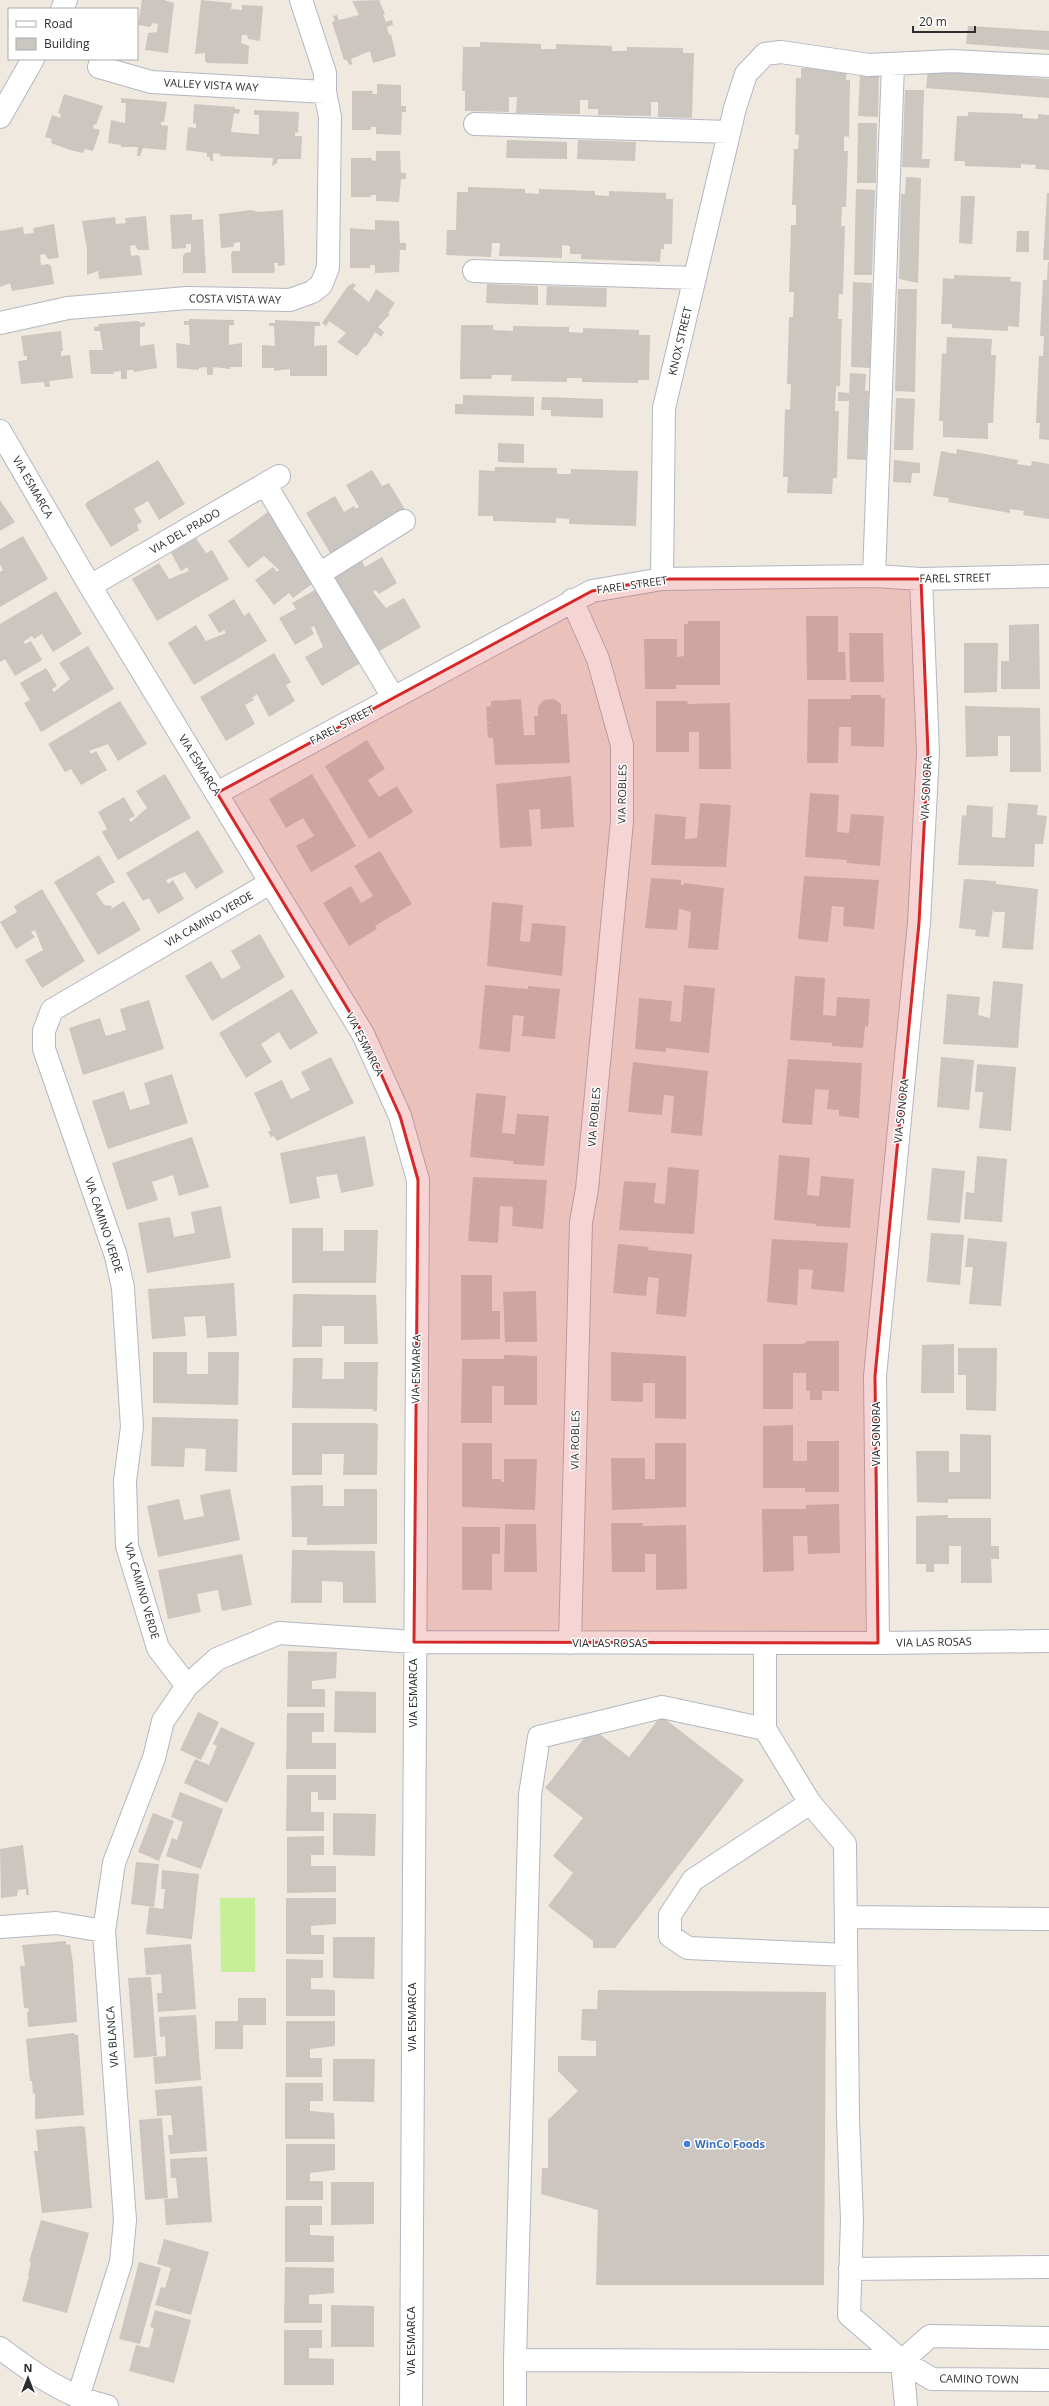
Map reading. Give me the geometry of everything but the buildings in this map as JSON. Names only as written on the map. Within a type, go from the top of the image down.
[{"type":"street","name":"COSTA VISTA WAY","points":[[0,322],[68,308],[187,298],[290,300],[312,292],[321,285],[328,268],[330,117],[325,92],[325,73],[301,0]]},
{"type":"street","name":"KNOX STREET","points":[[662,579],[664,408],[729,132],[746,74],[766,54],[781,52],[869,65],[952,61],[1049,66]]},
{"type":"street","points":[[0,117],[32,60]]},
{"type":"street","points":[[874,576],[893,65]]},
{"type":"street","name":"VALLEY VISTA WAY","points":[[99,67],[151,82],[325,92]]},
{"type":"street","points":[[475,124],[729,132]]},
{"type":"street","points":[[474,271],[694,278]]},
{"type":"street","name":"VIA ESMARCA","points":[[3,436],[90,586],[218,793],[270,883],[363,1034],[400,1116],[418,1180],[414,1642],[411,2406]]},
{"type":"street","name":"VIA DEL PRADO","points":[[90,586],[272,480],[319,574]]},
{"type":"street","points":[[393,697],[319,574],[404,521]]},
{"type":"street","name":"FAREL STREET","points":[[218,793],[572,600],[592,591],[662,579],[874,576],[921,579],[1049,576]]},
{"type":"street","name":"VIA SONORA","points":[[878,1643],[875,1376],[920,923],[928,753],[921,579]]},
{"type":"street","name":"VIA ROBLES","points":[[570,1643],[581,1222],[587,1189],[622,821],[622,745],[598,659],[572,600]]},
{"type":"street","name":"VIA CAMINO VERDE","points":[[187,1686],[158,1648],[127,1546],[125,1481],[132,1427],[123,1288],[116,1256],[44,1049],[44,1031],[52,1010],[270,883]]},
{"type":"street","name":"VIA LAS ROSAS","points":[[187,1686],[218,1659],[279,1633],[414,1642],[878,1643],[1049,1641]]},
{"type":"street","points":[[766,1643],[766,1729],[810,1803],[845,1844],[848,2119],[852,2220],[850,2269],[1049,2267]]},
{"type":"street","name":"VIA BLANCA","points":[[78,2397],[121,2262],[125,2220],[104,1931],[114,1863],[154,1758],[163,1722],[187,1686]]},
{"type":"street","points":[[515,2406],[530,1795],[539,1737],[662,1707],[766,1729]]},
{"type":"street","points":[[810,1803],[693,1880],[670,1915],[670,1936],[688,1948],[846,1955]]},
{"type":"street","points":[[846,1917],[1049,1919]]},
{"type":"street","points":[[0,1926],[56,1923],[104,1931]]},
{"type":"street","name":"CAMINO TOWN","points":[[850,2269],[848,2314],[902,2361],[932,2379],[1049,2380]]},
{"type":"street","points":[[515,2360],[902,2361],[930,2336],[1049,2338]]},
{"type":"street","points":[[0,2348],[54,2385],[78,2397],[107,2406]]},
{"type":"street","points":[[902,2361],[906,2406]]},
{"type":"highlighted area","points":[[662,579],[921,579],[928,753],[919,923],[875,1376],[878,1643],[414,1642],[418,1180],[400,1116],[363,1034],[217,793],[592,591]]},
{"type":"green space","points":[[220,1898],[255,1898],[255,1972],[221,1972]]},
{"type":"place","name":"WinCo Foods","points":[[687,2144]]}]
